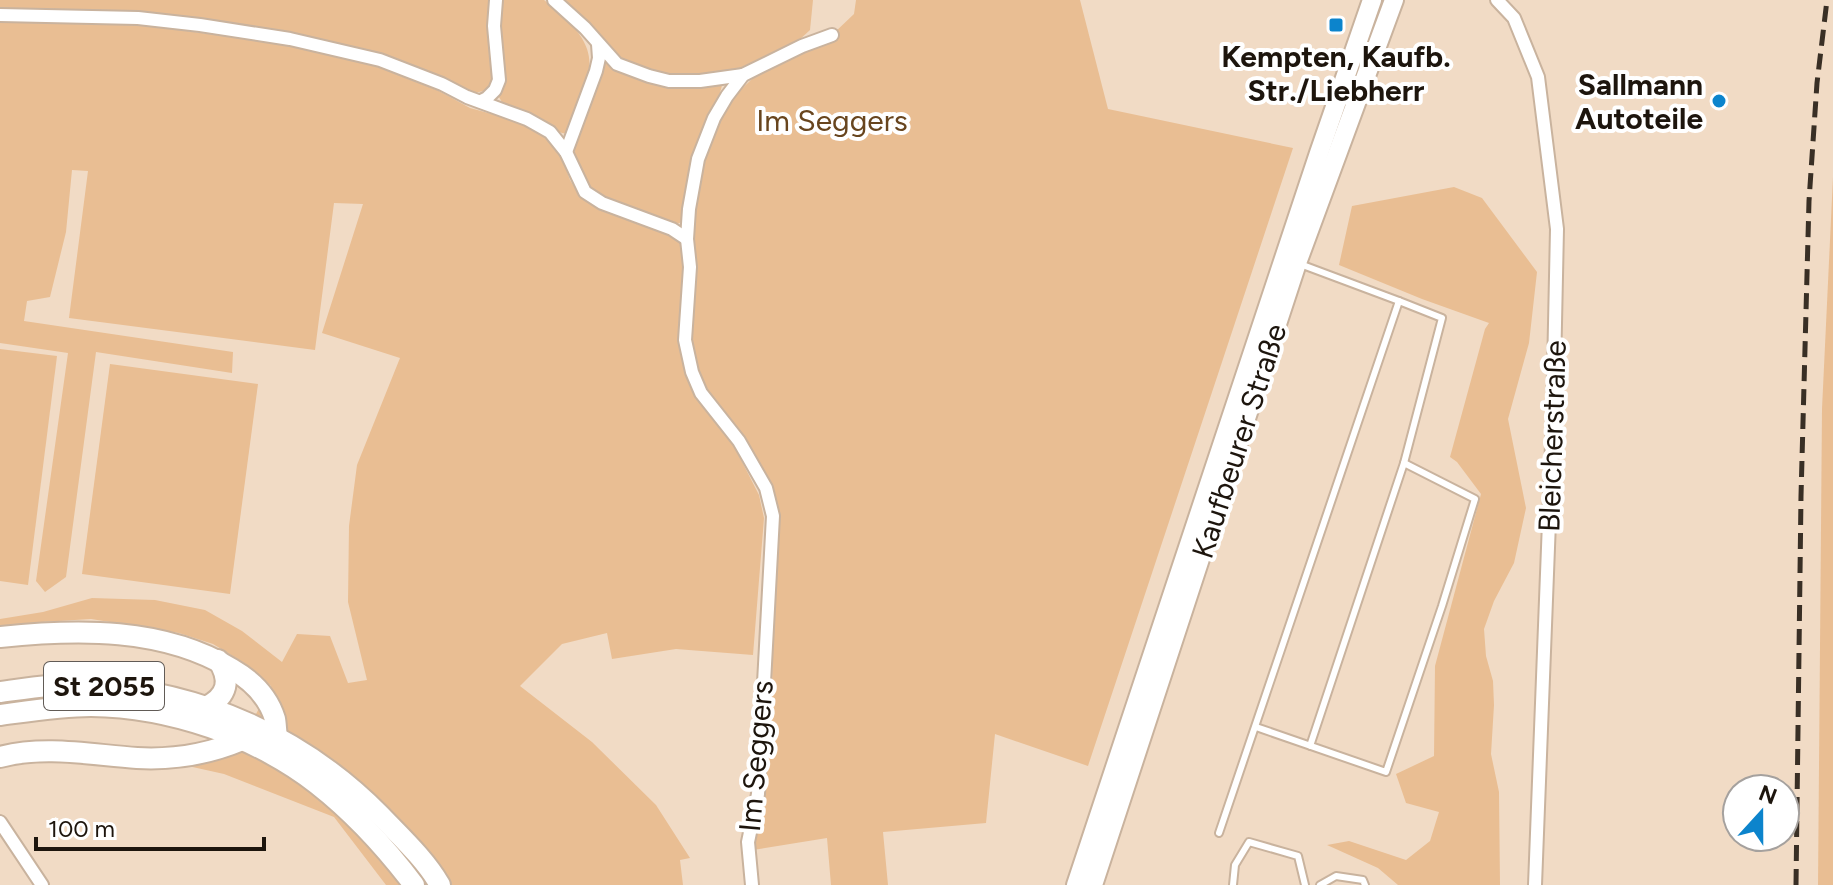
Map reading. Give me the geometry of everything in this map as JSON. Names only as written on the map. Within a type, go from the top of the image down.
[{"type":"main road","name":"Kaufbeurer Straße","points":[[1076,885],[1372,0]]},
{"type":"main road","name":"Kaufbeurer Straße","points":[[1093,885],[1297,263],[1394,0]]},
{"type":"main road","points":[[0,637],[46,633],[128,635],[186,647],[218,660],[261,692],[275,718],[277,737]]},
{"type":"main road","points":[[206,707],[216,702],[225,687],[225,671],[218,660]]},
{"type":"main road","name":"St 2055","points":[[0,692],[89,685],[142,691],[177,697],[277,737],[301,750],[358,794],[404,840],[440,885]]},
{"type":"main road","name":"St 2055","points":[[0,715],[89,706],[136,708],[172,716],[242,740],[289,764],[317,784],[387,850],[414,885]]},
{"type":"main road","points":[[161,758],[175,740],[172,716]]},
{"type":"main road","points":[[0,757],[58,751],[161,758],[219,750],[242,740]]},
{"type":"street","points":[[481,101],[495,90],[499,80],[494,26],[496,0]]},
{"type":"street","points":[[554,0],[585,28],[617,64],[669,81],[700,81],[743,75],[832,35]]},
{"type":"street","name":"Bleicherstraße","points":[[1497,0],[1514,18],[1538,77],[1557,229],[1535,885]]},
{"type":"street","points":[[0,15],[138,18],[200,25],[290,39],[380,60],[527,119],[550,132],[566,152],[585,192],[602,203],[672,229],[687,239]]},
{"type":"street","points":[[566,152],[596,71],[598,44]]},
{"type":"street","name":"Im Seggers","points":[[743,75],[714,118],[698,159],[689,209],[687,239],[690,267],[685,340],[692,372],[701,393],[739,441],[766,488],[773,516],[758,794],[748,842],[752,885]]},
{"type":"street","points":[[0,822],[42,885]]},
{"type":"lane","points":[[1297,263],[1442,318],[1404,463],[1310,746]]},
{"type":"lane","points":[[1219,833],[1399,301]]},
{"type":"lane","points":[[1256,727],[1386,772],[1475,499],[1404,463]]},
{"type":"lane","points":[[1230,885],[1235,865],[1249,842],[1298,856],[1305,885]]},
{"type":"lane","points":[[1320,885],[1336,876],[1363,880],[1365,885]]},
{"type":"green space","points":[[0,0],[490,0],[489,28],[494,75],[492,84],[475,93],[445,78],[381,55],[291,33],[203,18],[137,12],[0,9]]},
{"type":"green space","points":[[499,0],[544,0],[578,32],[586,46],[588,75],[568,134],[503,104],[499,97],[505,82]]},
{"type":"green space","points":[[561,0],[813,0],[810,30],[797,42],[740,68],[670,75],[620,59]]},
{"type":"green space","points":[[856,0],[1080,0],[1108,109],[1293,148],[1088,766],[995,734],[986,823],[883,832],[888,885],[831,885],[827,838],[753,850],[772,702],[773,574],[778,516],[695,372],[690,340],[693,210],[703,161],[730,100],[753,78],[833,34],[854,14]]},
{"type":"green space","points":[[0,21],[137,24],[289,45],[378,67],[439,91],[470,108],[525,123],[546,137],[562,157],[580,196],[600,210],[671,234],[681,243],[686,268],[680,339],[698,395],[734,446],[759,495],[764,518],[753,655],[676,649],[612,659],[607,633],[562,644],[520,686],[592,742],[656,805],[690,858],[680,860],[683,885],[386,885],[334,817],[224,774],[179,764],[242,740],[271,686],[246,664],[213,644],[179,633],[91,619],[42,622],[0,630],[0,619],[43,612],[92,598],[155,600],[205,610],[242,631],[282,662],[297,634],[330,636],[348,683],[367,680],[348,602],[349,526],[357,465],[400,358],[322,333],[363,204],[334,203],[315,350],[69,318],[88,171],[72,170],[66,232],[50,297],[27,301],[24,321],[233,352],[232,373],[96,352],[66,577],[45,592],[36,581],[68,353],[0,343]]},
{"type":"green space","points":[[606,61],[615,69],[723,82],[684,221],[677,224],[606,199],[589,187],[581,174],[575,146]]},
{"type":"green space","points":[[1833,177],[1833,885],[1818,885],[1822,409]]},
{"type":"green space","points":[[1454,187],[1482,198],[1537,272],[1529,343],[1508,419],[1526,508],[1514,563],[1494,601],[1484,629],[1486,656],[1493,681],[1491,754],[1499,792],[1500,885],[1398,885],[1378,868],[1327,845],[1349,841],[1406,860],[1430,841],[1439,812],[1406,803],[1396,774],[1434,756],[1435,666],[1481,494],[1450,457],[1489,323],[1339,265],[1352,206]]},
{"type":"green space","points":[[0,349],[57,356],[28,585],[0,581]]},
{"type":"green space","points":[[110,364],[258,384],[230,594],[82,574]]},
{"type":"railway","points":[[1796,885],[1809,201],[1817,83],[1827,0]]},
{"type":"place","name":"Kempten, Kaufb. Str./Liebherr","points":[[1336,25]]},
{"type":"place","name":"Sallmann Autoteile","points":[[1719,101]]}]
